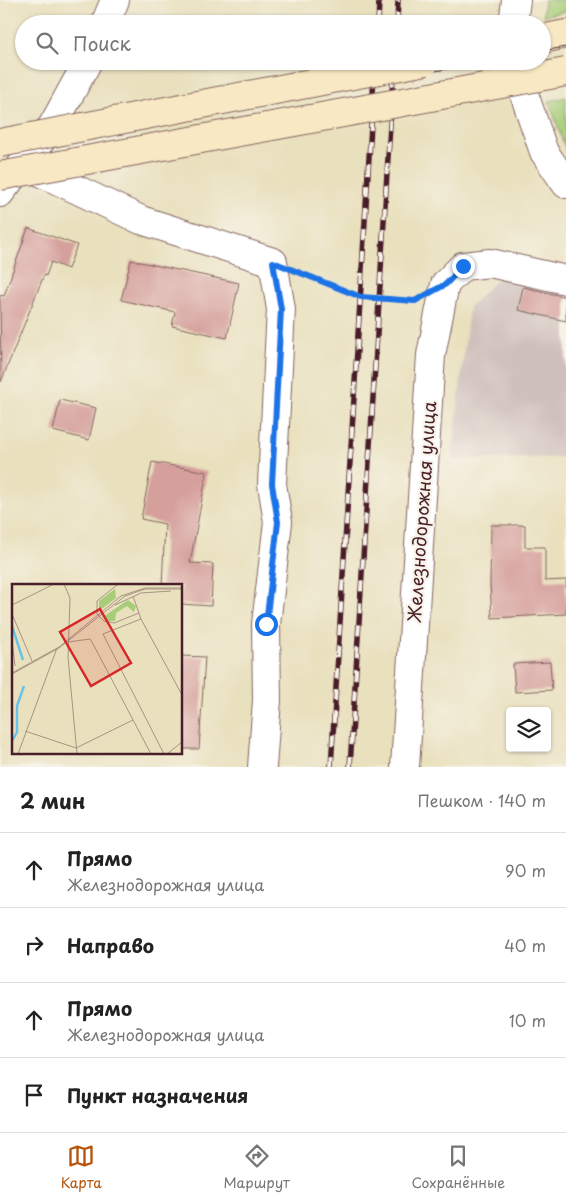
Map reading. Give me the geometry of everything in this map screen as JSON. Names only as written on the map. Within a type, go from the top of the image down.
[{"type":"main road","points":[[551,37],[566,34]]},
{"type":"main road","points":[[0,143],[379,70]]},
{"type":"main road","points":[[11,170],[566,72]]},
{"type":"street","points":[[108,15],[114,0]]},
{"type":"street","points":[[514,15],[516,0]]},
{"type":"street","points":[[0,193],[11,170],[53,125],[83,70]]},
{"type":"street","points":[[518,70],[544,152],[566,184]]},
{"type":"street","points":[[0,134],[53,125]]},
{"type":"street","points":[[11,170],[141,220],[273,262],[281,309],[272,484],[278,522],[266,624],[267,700],[262,767]]},
{"type":"street","points":[[454,275],[490,263],[566,280]]},
{"type":"street","name":"Железнодорожная улица","points":[[405,767],[431,355],[454,275]]},
{"type":"path","points":[[273,262],[361,297],[415,301],[454,275]]},
{"type":"shaded area","points":[[502,274],[566,288],[566,457],[452,460],[469,307]]},
{"type":"green space","points":[[544,0],[566,0],[566,11],[543,15]]},
{"type":"green space","points":[[566,97],[566,151],[549,101]]},
{"type":"building","points":[[28,228],[77,245],[68,269],[51,262],[1,382],[0,295],[4,296]]},
{"type":"building","points":[[131,260],[239,283],[227,338],[172,326],[175,312],[121,300]]},
{"type":"building","points":[[523,287],[566,297],[566,321],[518,310]]},
{"type":"building","points":[[60,400],[96,408],[89,440],[53,431]]},
{"type":"building","points":[[152,462],[207,472],[190,563],[213,564],[211,606],[182,604],[182,584],[162,584],[165,524],[141,519]]},
{"type":"building","points":[[491,525],[525,525],[525,547],[545,547],[545,581],[566,580],[566,614],[492,618],[490,584]]},
{"type":"building","points":[[182,656],[205,657],[199,749],[182,749]]},
{"type":"building","points":[[550,662],[552,690],[515,692],[513,664]]},
{"type":"tram line","points":[[551,50],[566,47]]},
{"type":"tram line","points":[[551,63],[566,60]]},
{"type":"tram line","points":[[0,152],[441,70]]},
{"type":"tram line","points":[[0,164],[512,70]]},
{"type":"railway","points":[[378,15],[379,0]]},
{"type":"railway","points":[[397,15],[398,0]]},
{"type":"railway","points":[[331,767],[374,70]]},
{"type":"railway","points":[[350,767],[393,70]]},
{"type":"route","points":[[266,624],[278,522],[272,484],[281,309],[273,262],[361,297],[415,301],[446,284],[463,266]]}]
